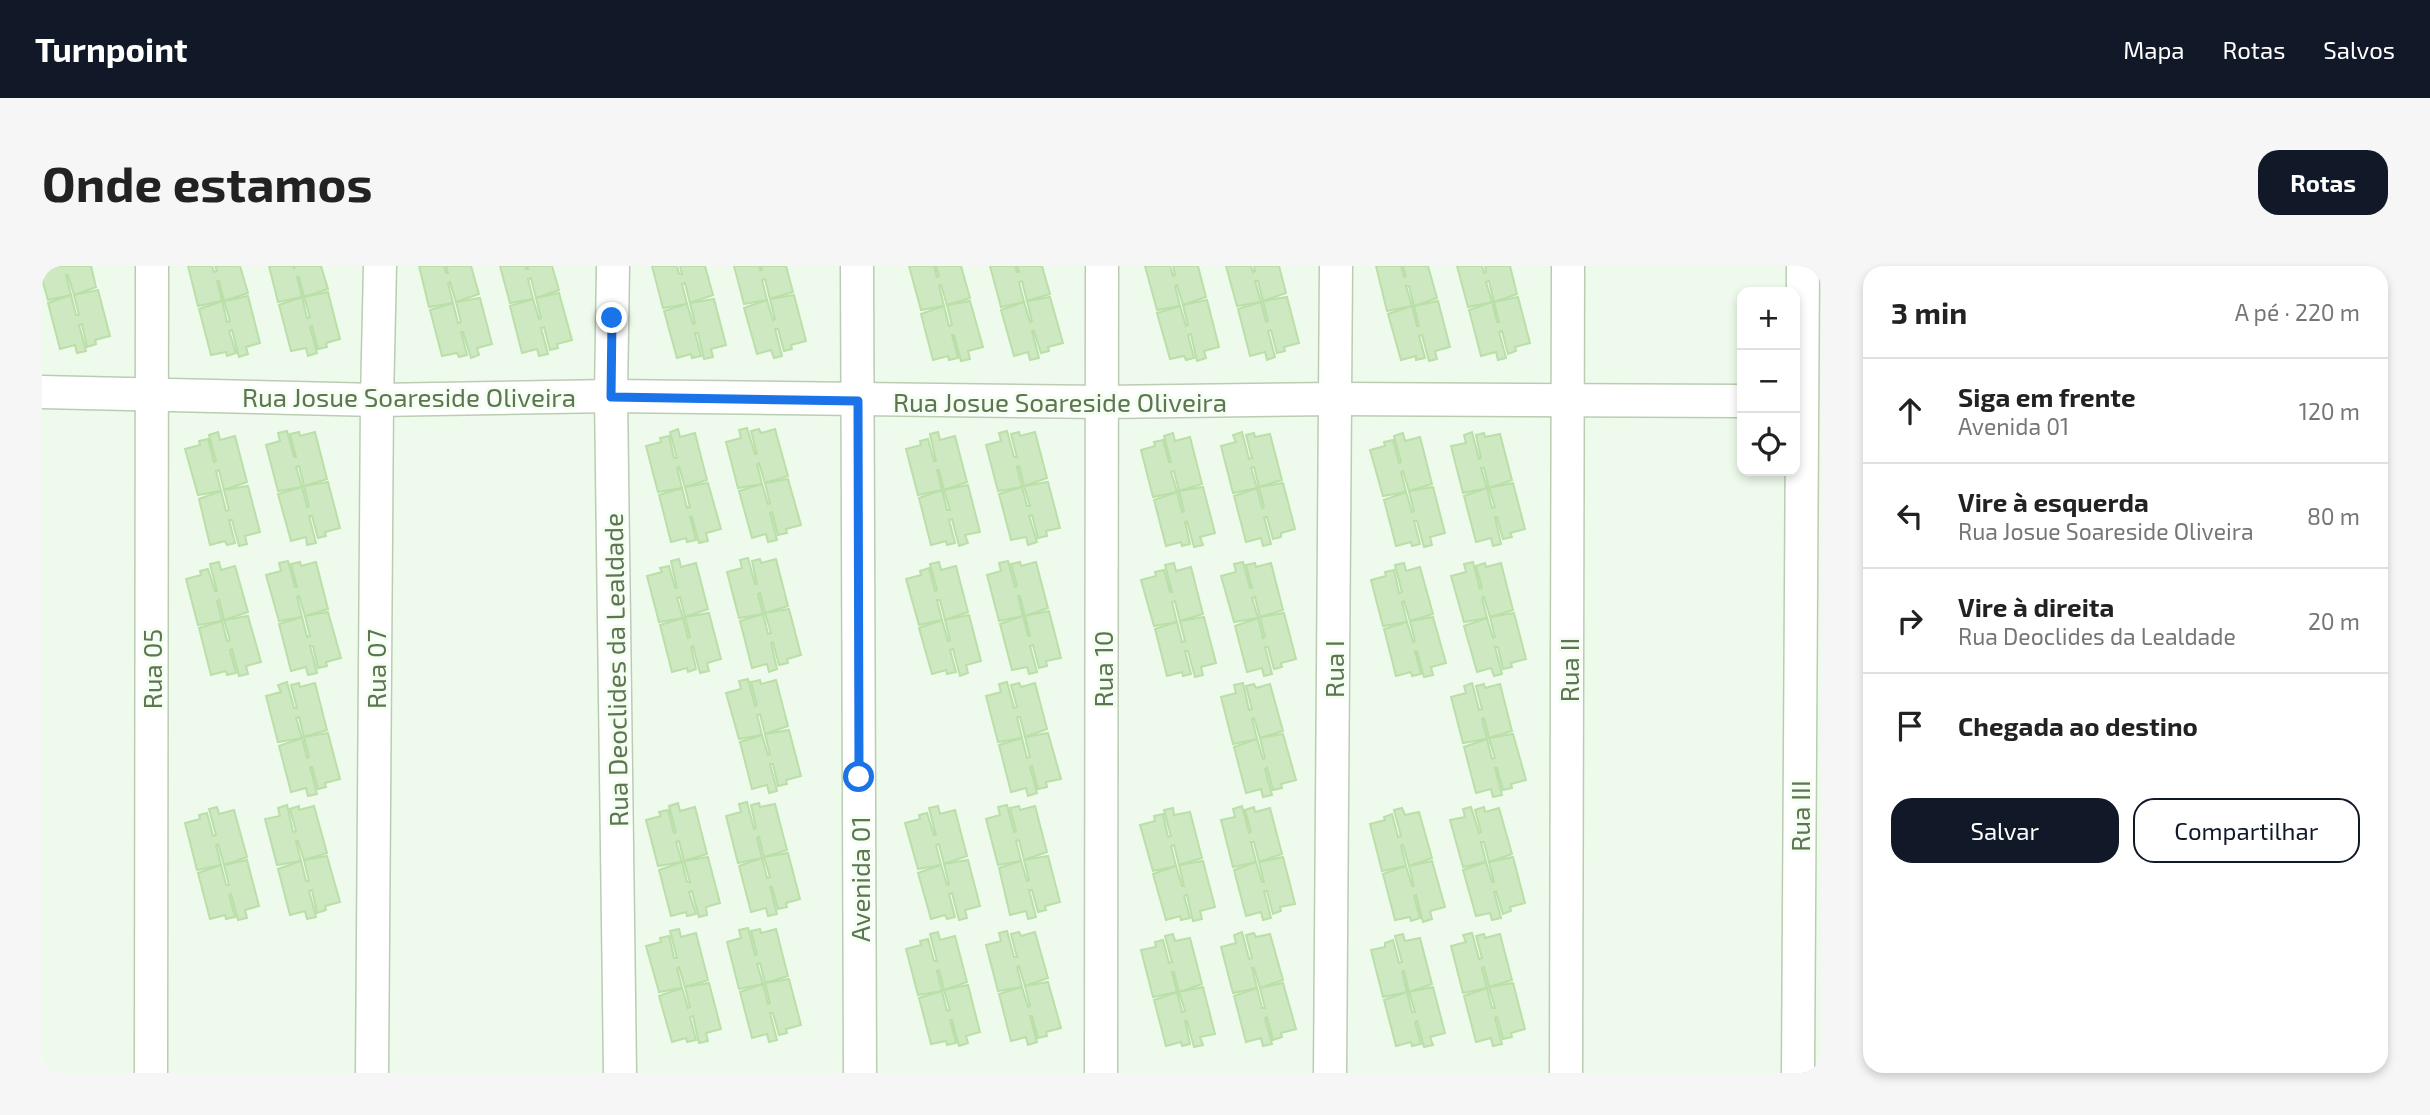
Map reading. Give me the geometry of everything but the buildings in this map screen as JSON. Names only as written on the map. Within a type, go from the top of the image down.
[{"type":"street","name":"Rua 05","points":[[150,1073],[152,266]]},
{"type":"street","name":"Rua 07","points":[[372,1073],[380,266]]},
{"type":"street","name":"Rua Deoclides da Lealdade","points":[[613,266],[611,397],[620,1073]]},
{"type":"street","name":"Avenida 01","points":[[857,266],[860,1073]]},
{"type":"street","name":"Rua 10","points":[[1101,1073],[1102,266]]},
{"type":"street","name":"Rua I","points":[[1330,1073],[1336,266]]},
{"type":"street","name":"Rua II","points":[[1566,1073],[1568,266]]},
{"type":"street","name":"Rua III","points":[[1798,1073],[1806,402],[1803,266]]},
{"type":"street","name":"Rua Josue Soareside Oliveira","points":[[42,392],[377,400],[611,397],[1103,402],[1335,399],[1737,401]]},
{"type":"route","points":[[612,318],[611,397],[858,401],[859,777]]}]
